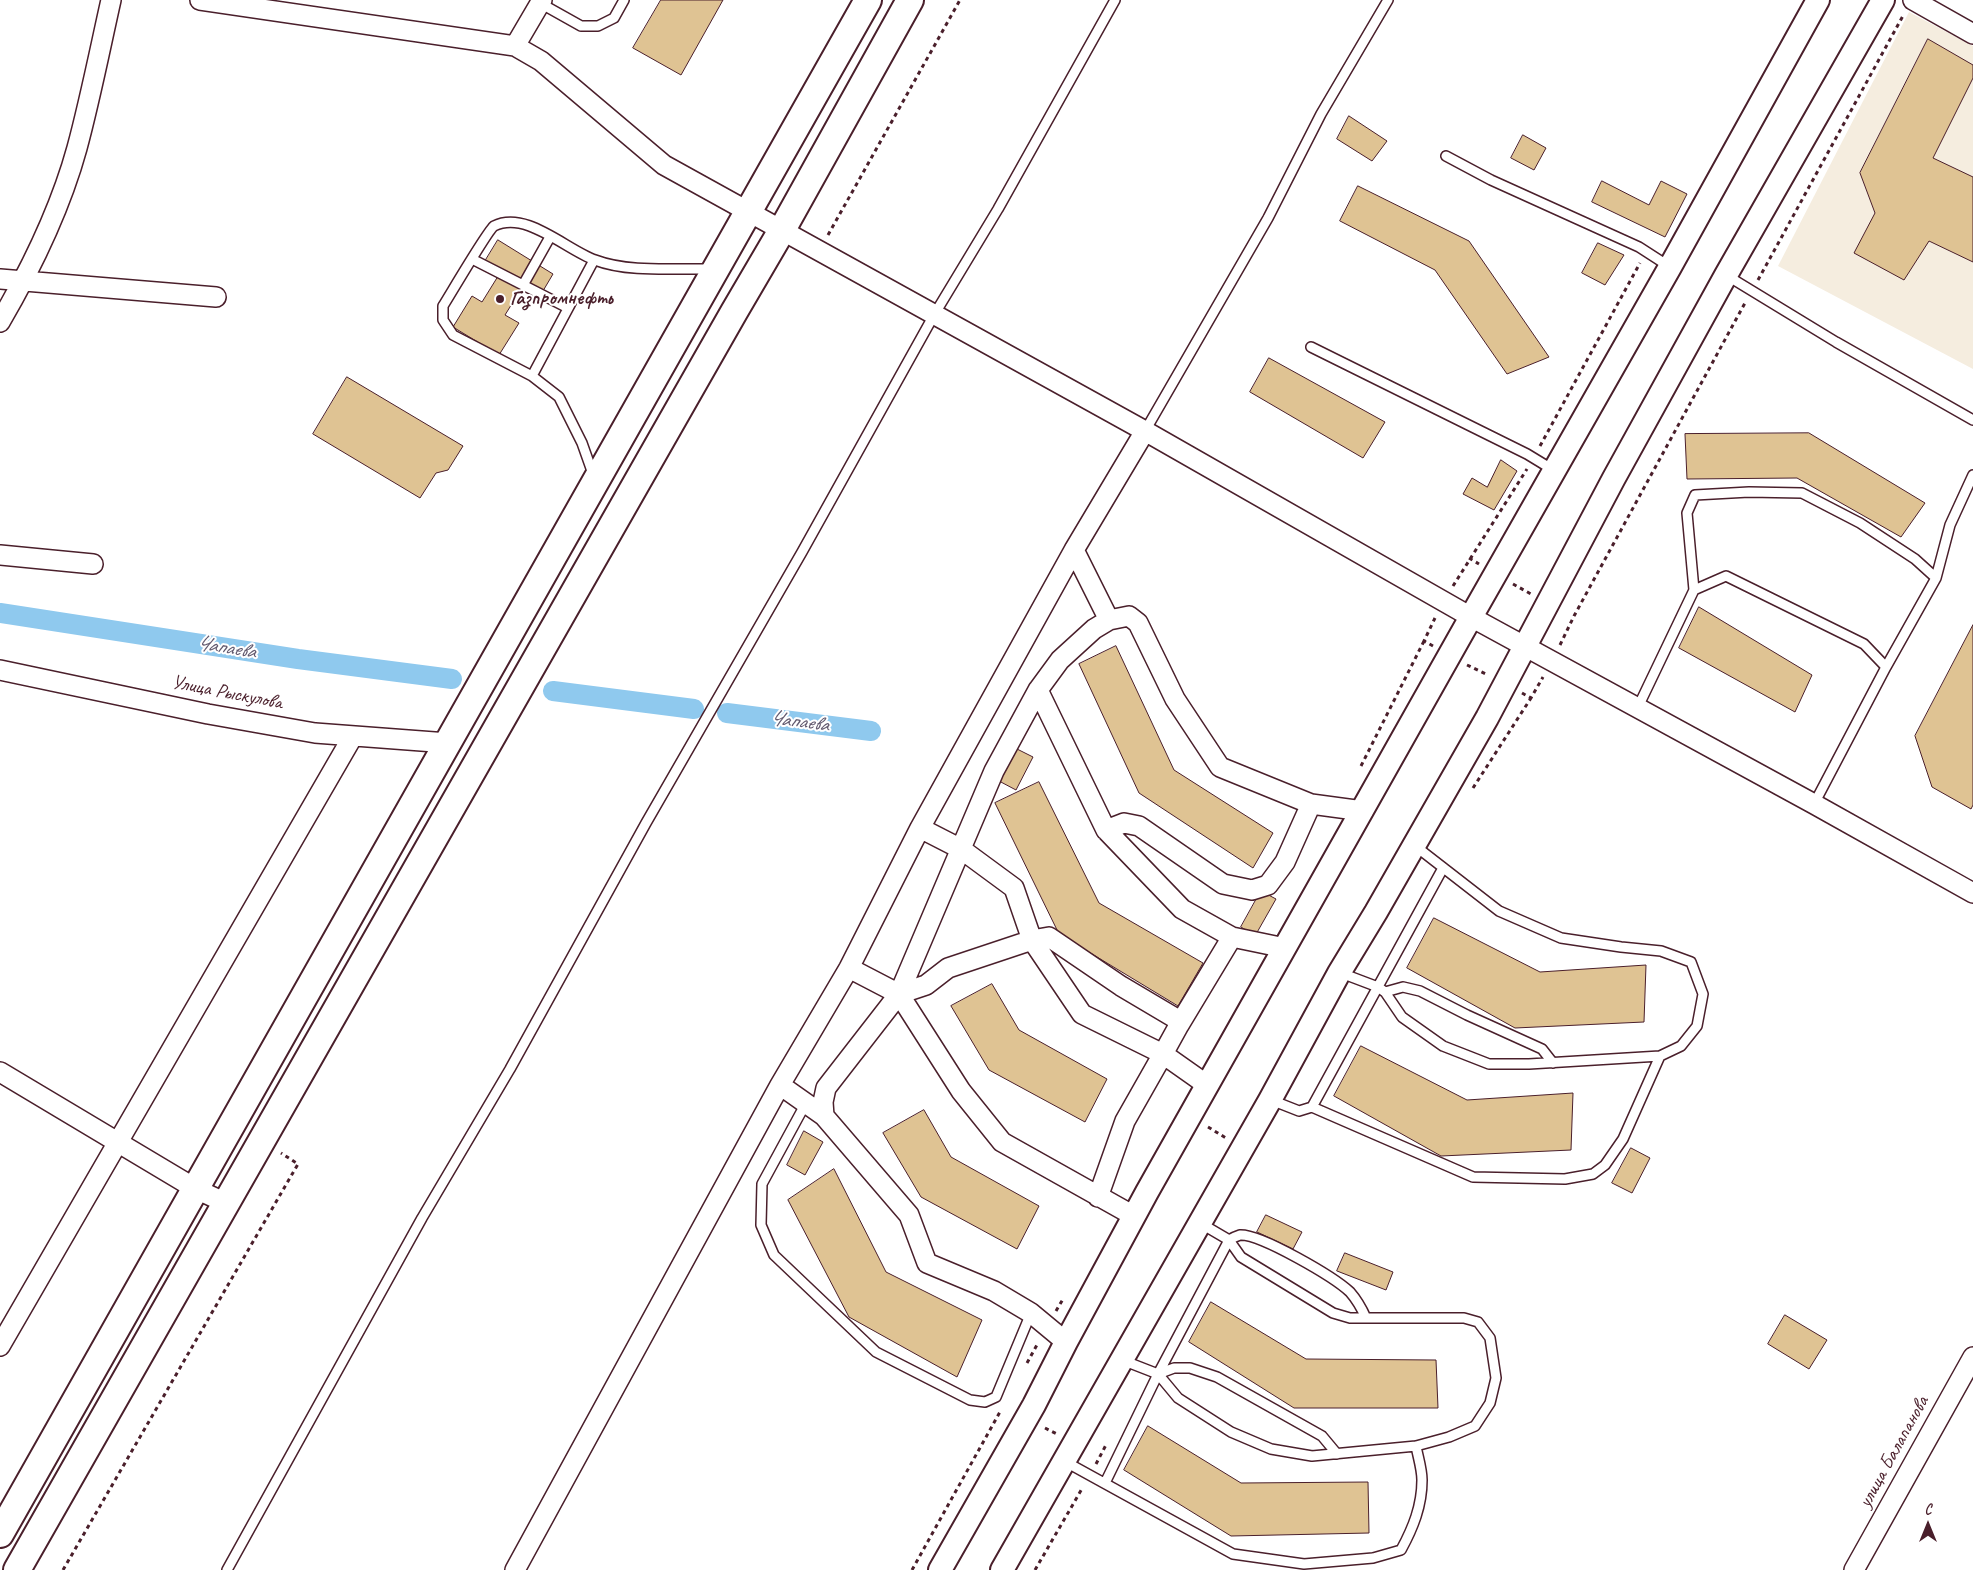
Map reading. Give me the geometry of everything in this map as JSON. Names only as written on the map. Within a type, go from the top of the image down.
[{"type":"main road","points":[[0,1534],[868,0]]},
{"type":"main road","points":[[17,1570],[782,230],[910,0]]},
{"type":"street","points":[[0,322],[24,281],[52,221],[77,149],[111,0]]},
{"type":"street","points":[[200,0],[515,46],[541,61],[664,166],[1146,431],[1471,617],[1638,707],[1973,893]]},
{"type":"street","points":[[940,1570],[1027,1418],[1134,1216],[1670,268],[1818,0]]},
{"type":"street","points":[[1002,1570],[1270,1100],[1339,972],[1414,845],[1504,684],[1726,275],[1883,0]]},
{"type":"street","points":[[515,46],[541,2]]},
{"type":"street","points":[[1910,4],[1973,34]]},
{"type":"street","points":[[0,279],[216,297]]},
{"type":"street","points":[[515,1570],[780,1085],[849,968],[920,828],[1074,550],[1146,431]]},
{"type":"street","points":[[1074,550],[1109,620]]},
{"type":"street","points":[[0,555],[93,564]]},
{"type":"street","points":[[824,1116],[823,1102],[826,1088],[899,994],[994,770],[1038,690],[1060,660],[1094,629],[1109,620],[1129,616],[1138,623],[1175,699],[1220,767],[1311,804],[1363,811]]},
{"type":"street","name":"Улица Рыскулова","points":[[0,670],[208,714],[315,732],[448,743]]},
{"type":"street","points":[[1038,690],[1106,830],[1182,909],[1232,936],[1285,948]]},
{"type":"street","points":[[0,1346],[353,736]]},
{"type":"street","points":[[1106,830],[1124,824],[1139,826],[1223,884],[1252,890],[1268,884],[1280,870],[1311,804]]},
{"type":"street","points":[[920,828],[961,850],[1014,888],[1032,940],[1082,1014],[1162,1054],[1208,1085]]},
{"type":"street","points":[[1098,1197],[1125,1121],[1179,1024],[1232,936]]},
{"type":"street","points":[[899,994],[926,985],[948,968],[1032,940],[1049,938],[1121,986],[1175,1018],[1179,1024]]},
{"type":"street","points":[[849,968],[899,994],[961,1091],[1002,1142],[1134,1216]]},
{"type":"street","points":[[0,1072],[196,1188],[226,1203]]},
{"type":"street","points":[[780,1085],[824,1116],[908,1214],[927,1263],[994,1290],[1031,1313],[1066,1342]]},
{"type":"street","name":"улица Балапанова","points":[[1854,1570],[1973,1357]]},
{"type":"lane","points":[[541,2],[581,26],[598,26],[614,18],[624,0]]},
{"type":"lane","points":[[227,1570],[422,1218],[510,1069],[651,814],[802,552],[934,314],[998,209],[1116,0]]},
{"type":"lane","points":[[1146,431],[1263,226],[1321,114],[1388,0]]},
{"type":"lane","points":[[1446,156],[1491,180],[1567,213],[1646,252],[1670,268]]},
{"type":"lane","points":[[596,482],[582,444],[559,397],[532,376],[453,335],[442,320],[443,306],[492,227],[507,222],[524,223],[594,260],[620,268],[716,269]]},
{"type":"lane","points":[[523,285],[550,237]]},
{"type":"lane","points":[[472,259],[568,308]]},
{"type":"lane","points":[[532,376],[594,260]]},
{"type":"lane","points":[[1726,275],[1836,342],[1973,420]]},
{"type":"lane","points":[[1311,347],[1534,458],[1555,471]]},
{"type":"lane","points":[[1814,804],[1886,667],[1936,578],[1950,525],[1973,475]]},
{"type":"lane","points":[[1638,707],[1694,590],[1687,513],[1695,495],[1802,492],[1860,523],[1916,559],[1936,578]]},
{"type":"lane","points":[[1694,590],[1726,576],[1864,644],[1886,667]]},
{"type":"lane","points":[[1381,989],[1402,1017],[1442,1046],[1489,1064],[1528,1064],[1660,1056],[1681,1046],[1697,1026],[1703,994],[1690,962],[1661,951],[1561,938],[1499,912],[1414,845]]},
{"type":"lane","points":[[1312,1107],[1381,989],[1443,868]]},
{"type":"lane","points":[[1339,972],[1381,989],[1403,987],[1420,991],[1467,1015],[1542,1048],[1553,1062]]},
{"type":"lane","points":[[1270,1100],[1299,1111],[1312,1107],[1472,1176],[1565,1179],[1593,1174],[1605,1164],[1623,1138],[1660,1056]]},
{"type":"lane","points":[[806,1103],[762,1184],[761,1225],[774,1255],[862,1339],[876,1352],[970,1400],[985,1402],[996,1397],[1031,1313]]},
{"type":"lane","points":[[1122,1360],[1158,1374],[1178,1398],[1231,1432],[1271,1449],[1312,1456],[1416,1446],[1449,1437],[1475,1426],[1490,1403],[1496,1378],[1490,1338],[1478,1322],[1464,1318],[1350,1318],[1341,1315],[1310,1300],[1241,1257],[1229,1240],[1200,1223]]},
{"type":"lane","points":[[1105,1484],[1158,1374],[1229,1240],[1239,1235],[1254,1238],[1276,1247],[1310,1266],[1349,1292],[1358,1302],[1366,1318]]},
{"type":"lane","points":[[1158,1374],[1174,1368],[1190,1368],[1217,1377],[1322,1436],[1337,1454]]},
{"type":"lane","points":[[1069,1452],[1105,1484],[1233,1554],[1304,1564],[1373,1558],[1401,1550],[1412,1530],[1418,1508],[1422,1479],[1416,1446]]},
{"type":"path","points":[[819,250],[960,0]]},
{"type":"path","points":[[1646,252],[1534,458],[1469,558],[1424,641],[1531,698],[1574,616],[1910,4]]},
{"type":"path","points":[[1469,558],[1547,603]]},
{"type":"path","points":[[1190,1116],[1242,1148]]},
{"type":"path","points":[[63,1570],[298,1164],[261,1142]]},
{"type":"path","points":[[1027,1418],[1069,1452]]},
{"type":"shaded area","points":[[1909,12],[1973,46],[1973,369],[1778,266]]},
{"type":"building","points":[[661,0],[723,0],[681,75],[633,48]]},
{"type":"building","points":[[1928,39],[1973,65],[1973,78],[1933,158],[1973,177],[1973,262],[1929,241],[1904,280],[1854,253],[1875,213],[1860,173]]},
{"type":"building","points":[[1349,116],[1387,141],[1372,161],[1337,139]]},
{"type":"building","points":[[1523,135],[1546,148],[1534,170],[1511,158]]},
{"type":"building","points":[[1602,181],[1649,205],[1661,181],[1687,194],[1665,237],[1592,202]]},
{"type":"building","points":[[1358,186],[1469,241],[1549,357],[1507,374],[1435,270],[1340,221]]},
{"type":"building","name":"Газпромнефть","points":[[498,240],[553,274],[540,296],[523,286],[505,315],[519,323],[499,355],[453,327],[472,296],[482,302],[500,273],[484,263]]},
{"type":"building","points":[[1598,243],[1624,255],[1605,285],[1582,273]]},
{"type":"building","points":[[1269,358],[1385,422],[1363,458],[1250,392]]},
{"type":"building","points":[[347,377],[463,446],[448,470],[436,473],[420,498],[313,434]]},
{"type":"building","points":[[1809,433],[1925,503],[1901,537],[1797,478],[1687,479],[1685,434]]},
{"type":"building","points":[[1501,460],[1517,471],[1494,510],[1463,494],[1472,478],[1487,487]]},
{"type":"building","points":[[1699,607],[1812,675],[1795,712],[1679,648]]},
{"type":"building","points":[[1973,625],[1973,805],[1971,809],[1932,787],[1915,736]]},
{"type":"building","points":[[1116,646],[1174,770],[1273,833],[1253,868],[1139,793],[1079,664]]},
{"type":"building","points":[[1015,748],[1033,757],[1016,790],[999,781]]},
{"type":"building","points":[[1039,782],[1099,903],[1203,963],[1178,1006],[1059,934],[995,803]]},
{"type":"building","points":[[1261,891],[1276,899],[1255,936],[1241,927]]},
{"type":"building","points":[[1434,918],[1540,972],[1646,965],[1644,1022],[1515,1028],[1407,968]]},
{"type":"building","points":[[992,984],[1019,1030],[1107,1079],[1085,1122],[989,1070],[951,1006]]},
{"type":"building","points":[[1361,1046],[1467,1100],[1573,1093],[1571,1150],[1441,1156],[1334,1096]]},
{"type":"building","points":[[924,1110],[951,1157],[1039,1206],[1017,1249],[921,1197],[883,1133]]},
{"type":"building","points":[[804,1131],[823,1142],[805,1175],[787,1165]]},
{"type":"building","points":[[1631,1148],[1650,1158],[1632,1193],[1612,1183]]},
{"type":"building","points":[[834,1169],[886,1272],[982,1320],[957,1377],[849,1317],[788,1200]]},
{"type":"building","points":[[1266,1215],[1302,1232],[1293,1249],[1257,1232]]},
{"type":"building","points":[[1345,1253],[1393,1272],[1386,1290],[1337,1271]]},
{"type":"building","points":[[1211,1302],[1306,1359],[1436,1360],[1438,1408],[1294,1408],[1189,1342]]},
{"type":"building","points":[[1785,1315],[1827,1340],[1809,1369],[1768,1344]]},
{"type":"building","points":[[1148,1426],[1241,1483],[1368,1482],[1369,1533],[1231,1536],[1124,1470]]},
{"type":"waterway","name":"Чапаева","points":[[0,613],[298,659],[452,679]]},
{"type":"waterway","name":"Чапаева","points":[[553,691],[694,709]]},
{"type":"waterway","name":"Чапаева","points":[[727,713],[871,731]]},
{"type":"place","name":"Газпромнефть","points":[[500,299]]}]
